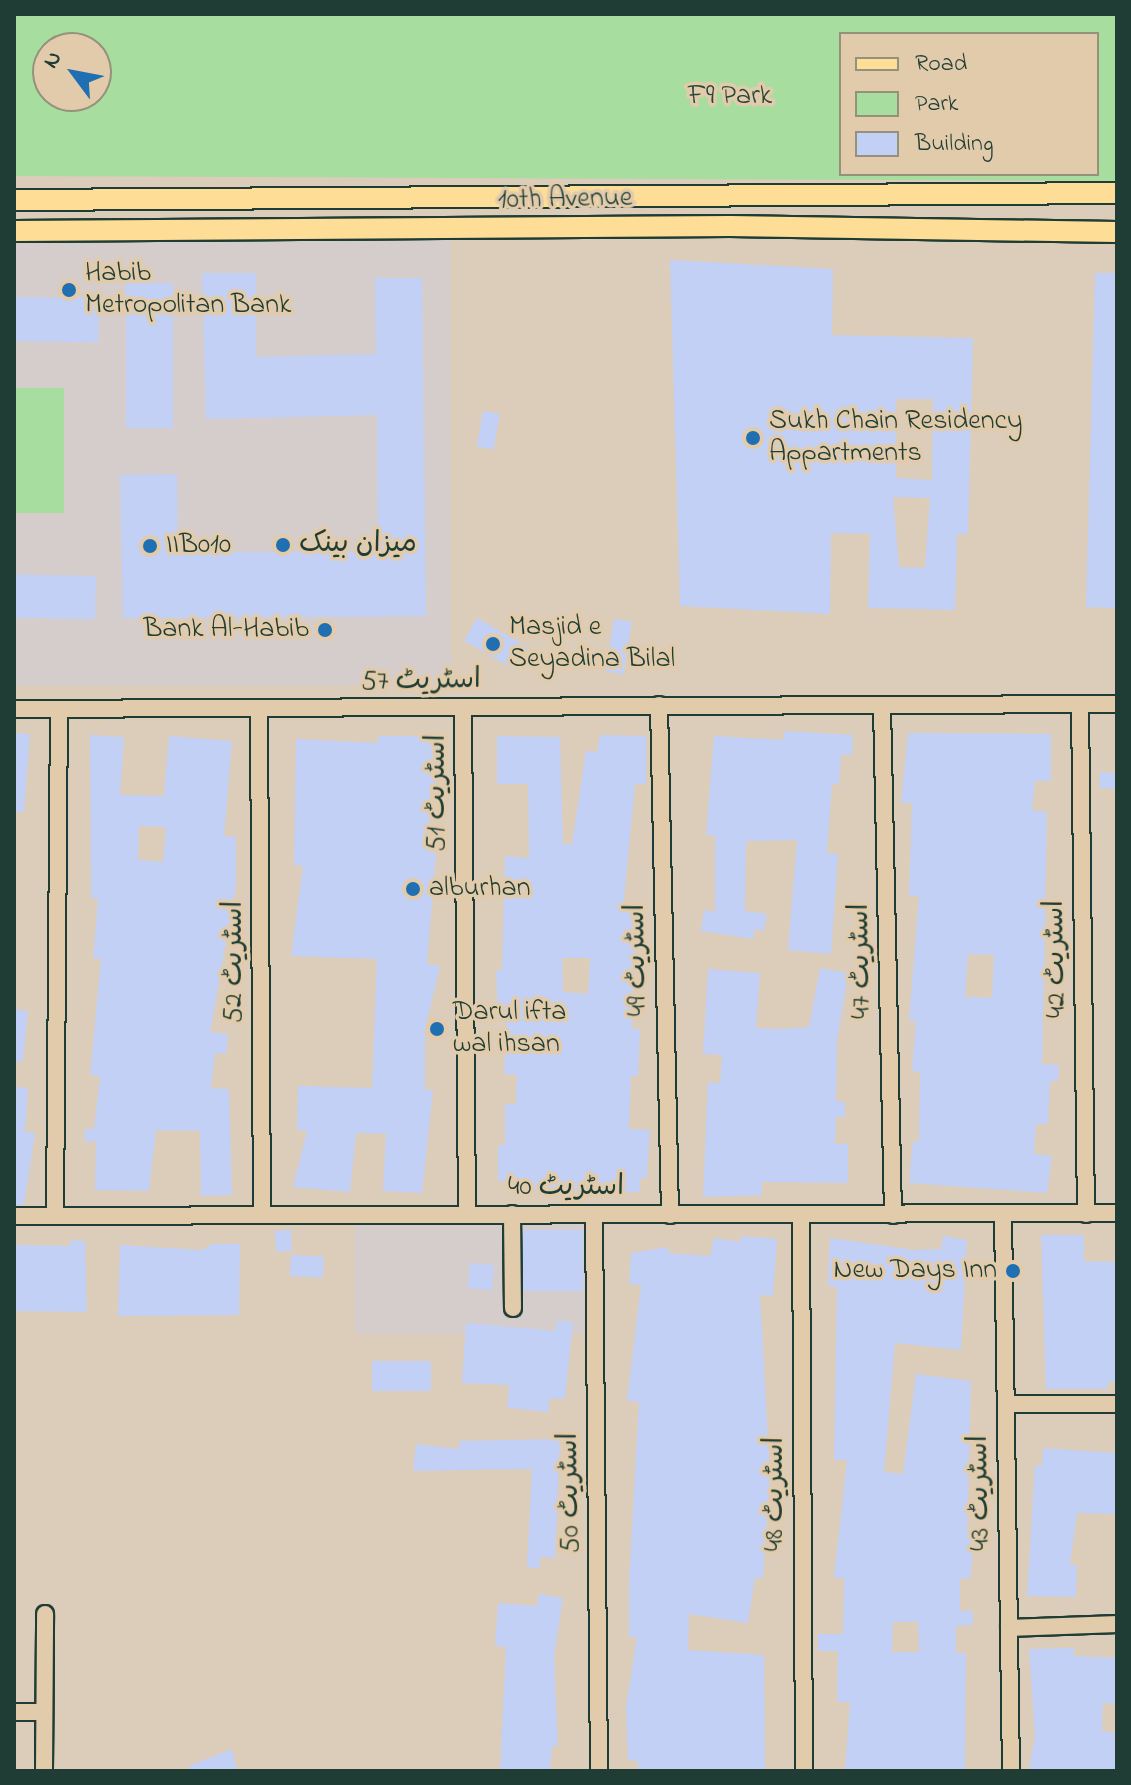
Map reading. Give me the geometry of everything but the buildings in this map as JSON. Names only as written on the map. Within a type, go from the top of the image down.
[{"type":"main road","name":"10th Avenue","points":[[14,200],[1117,193]]},
{"type":"main road","points":[[616,196],[616,227]]},
{"type":"main road","name":"10th Avenue","points":[[14,231],[616,227],[1117,232]]},
{"type":"street","name":"اسٹریٹ 42","points":[[1080,704],[1086,1214]]},
{"type":"street","name":"اسٹریٹ 57","points":[[14,709],[259,712],[659,705],[1117,704]]},
{"type":"street","name":"اسٹریٹ 49","points":[[659,705],[670,1215]]},
{"type":"street","name":"اسٹریٹ 47","points":[[882,706],[893,1215]]},
{"type":"street","name":"اسٹریٹ 51","points":[[463,708],[467,1214]]},
{"type":"street","points":[[55,1215],[59,709]]},
{"type":"street","name":"اسٹریٹ 52","points":[[259,712],[262,1212]]},
{"type":"street","name":"اسٹریٹ 40","points":[[14,1216],[262,1212],[801,1216],[1117,1213]]},
{"type":"street","points":[[512,1214],[513,1308]]},
{"type":"street","name":"اسٹریٹ 50","points":[[594,1214],[599,1771]]},
{"type":"street","name":"اسٹریٹ 43","points":[[1003,1214],[1011,1771]]},
{"type":"street","name":"اسٹریٹ 48","points":[[801,1216],[804,1771]]},
{"type":"street","points":[[1006,1404],[1117,1404]]},
{"type":"street","points":[[44,1771],[45,1614]]},
{"type":"street","points":[[1009,1628],[1117,1624]]},
{"type":"street","points":[[14,1712],[44,1712]]},
{"type":"shaded area","points":[[14,239],[451,239],[451,686],[14,686]]},
{"type":"shaded area","points":[[355,1220],[585,1220],[585,1334],[355,1334]]},
{"type":"green space","name":"F9 Park","points":[[14,14],[1117,14],[1117,181],[14,176]]},
{"type":"green space","points":[[14,388],[64,388],[64,513],[14,513]]},
{"type":"place","name":"Habib Metropolitan Bank","points":[[69,290]]},
{"type":"place","name":"Sukh Chain Residency Appartments","points":[[753,438]]},
{"type":"place","name":"میزان بینک","points":[[283,545]]},
{"type":"place","name":"IIB010","points":[[150,546]]},
{"type":"place","name":"Bank Al-Habib","points":[[325,630]]},
{"type":"place","name":"Masjid e Seyadina Bilal","points":[[493,644]]},
{"type":"place","name":"alburhan","points":[[413,889]]},
{"type":"place","name":"Darul ifta wal ihsan","points":[[437,1029]]},
{"type":"place","name":"New Days Inn","points":[[1013,1271]]}]
